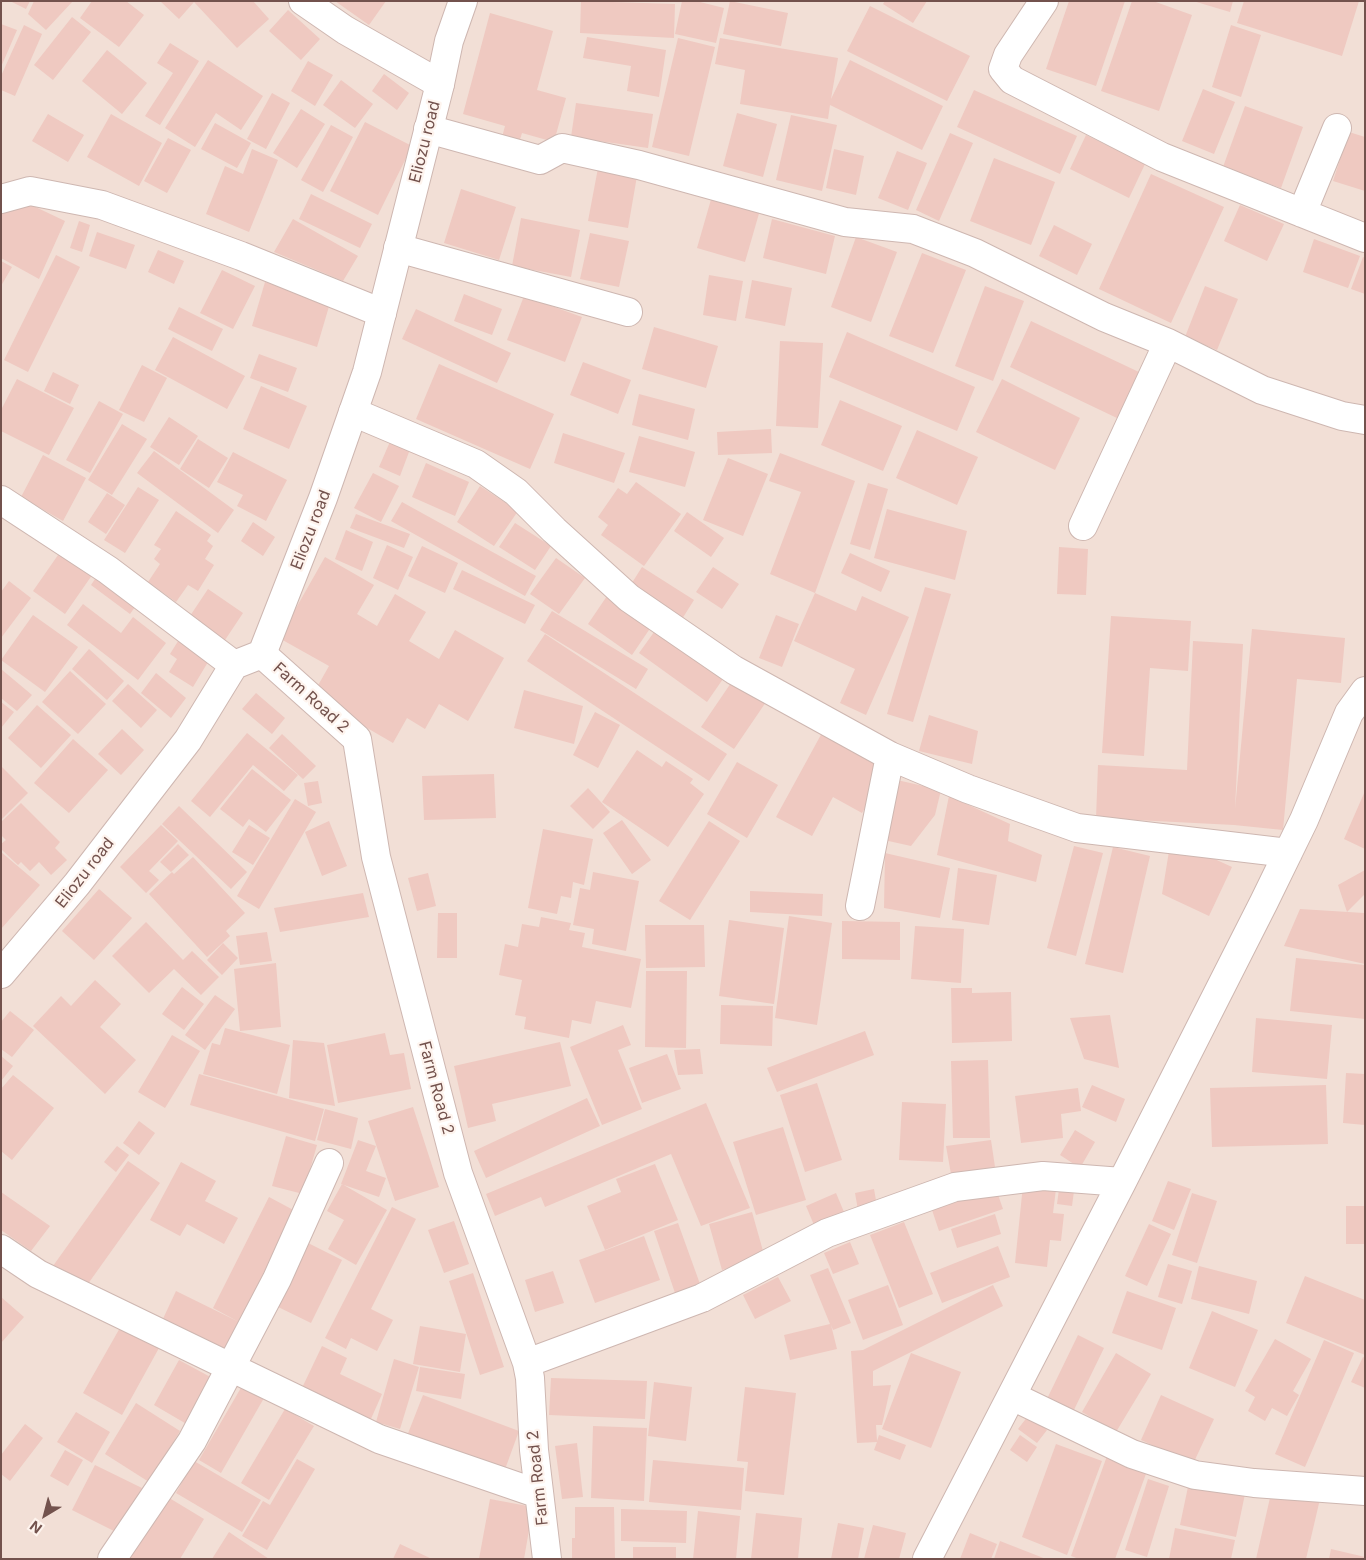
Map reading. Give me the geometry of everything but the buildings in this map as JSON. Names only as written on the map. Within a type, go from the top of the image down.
[{"type":"street","points":[[303,1],[345,30],[440,84]]},
{"type":"street","name":"Eliozu road","points":[[262,654],[311,532],[367,372],[440,84],[448,41],[463,1]]},
{"type":"street","points":[[1044,1],[1008,54],[1003,69],[1012,80],[1162,157],[1365,238]]},
{"type":"street","points":[[1302,213],[1337,128]]},
{"type":"street","points":[[428,129],[540,160],[562,148],[639,165],[845,222],[913,229],[975,253],[1104,317],[1168,343],[1262,390],[1342,416],[1365,420]]},
{"type":"street","points":[[1,199],[30,191],[102,204],[242,256],[382,313]]},
{"type":"street","points":[[398,248],[628,312]]},
{"type":"street","points":[[1084,526],[1168,343]]},
{"type":"street","points":[[353,412],[476,464],[516,492],[554,530],[630,598],[734,670],[890,756],[968,789],[1077,828],[1288,853]]},
{"type":"street","points":[[1,500],[108,570],[234,665],[262,654]]},
{"type":"street","name":"Farm Road 2","points":[[262,654],[357,739],[376,857],[458,1173],[527,1363],[530,1378],[534,1450],[547,1559]]},
{"type":"street","name":"Eliozu road","points":[[1,974],[77,884],[188,740],[234,665]]},
{"type":"street","points":[[927,1559],[1122,1182],[1288,853],[1349,713],[1365,691]]},
{"type":"street","points":[[860,906],[890,756]]},
{"type":"street","points":[[112,1559],[192,1441],[277,1279],[330,1163]]},
{"type":"street","points":[[527,1363],[702,1298],[826,1233],[954,1188],[1043,1176],[1122,1182]]},
{"type":"street","points":[[1,1248],[38,1274],[379,1439],[539,1494]]},
{"type":"street","points":[[1012,1396],[1132,1454],[1195,1475],[1254,1483],[1365,1491]]},
{"type":"shaded area","points":[[1,1],[1365,1],[1365,1559],[1,1559]]}]
